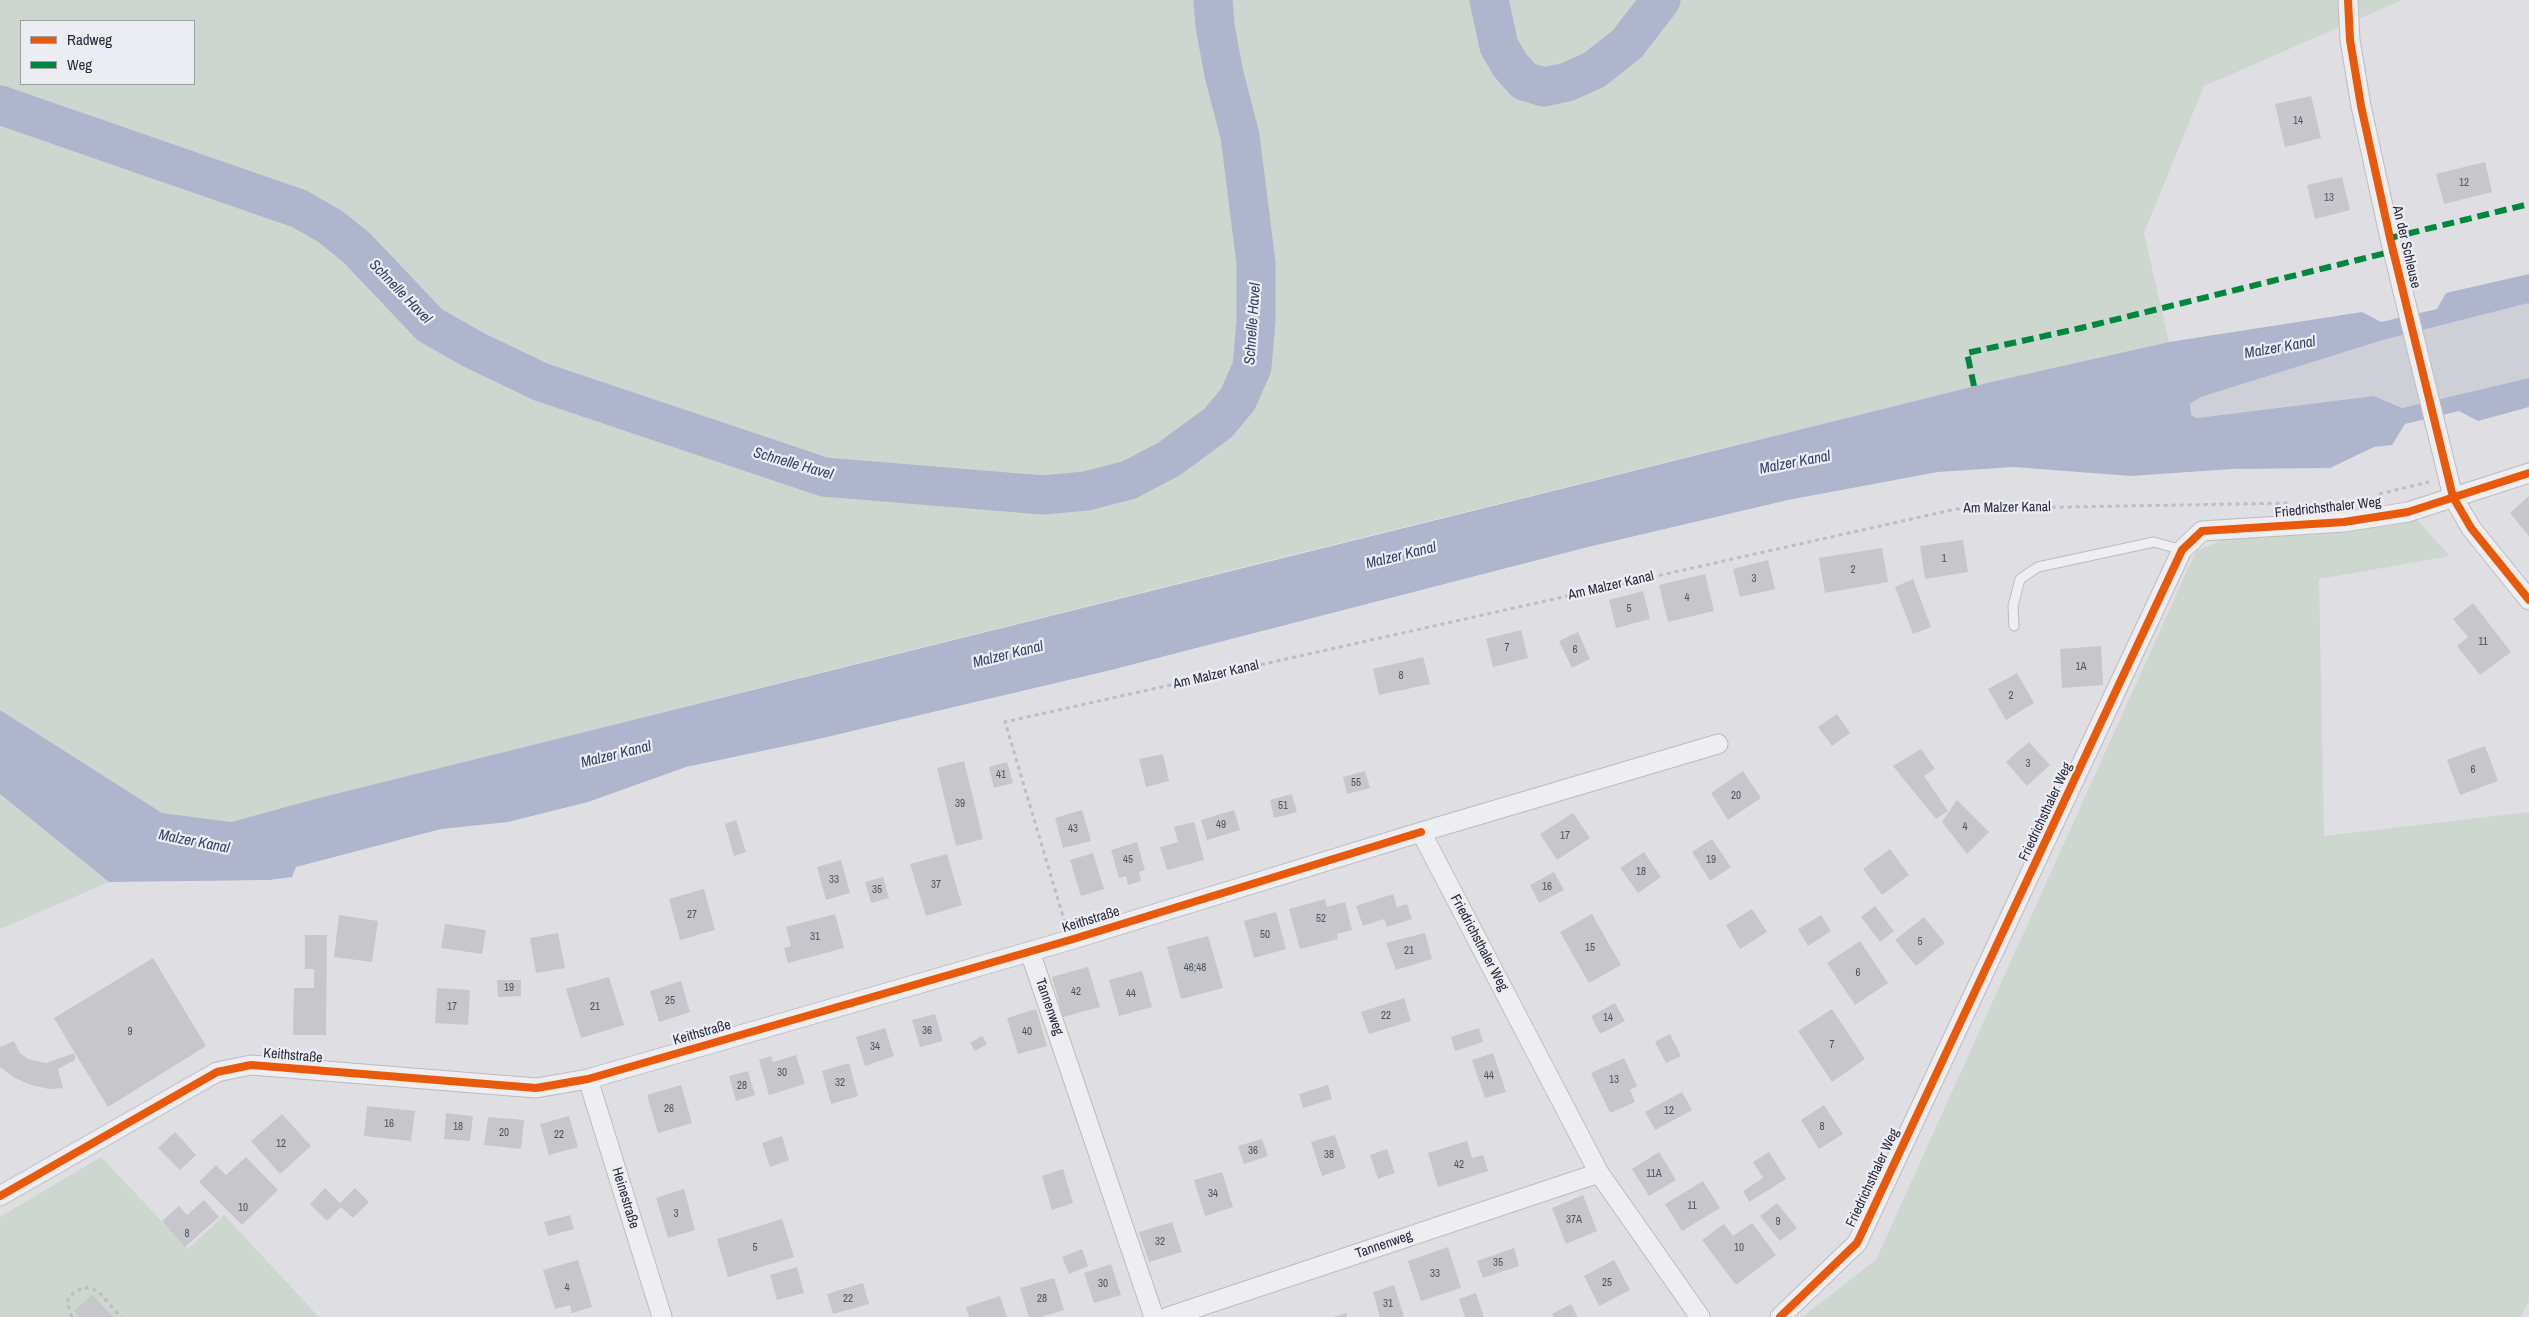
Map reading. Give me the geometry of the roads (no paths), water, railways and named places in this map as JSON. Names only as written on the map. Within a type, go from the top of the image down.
[{"type":"street","name":"An der Schleuse","points":[[2348,0],[2350,40],[2361,106],[2453,497],[2471,528],[2529,600]]},
{"type":"street","points":[[2453,497],[2529,473]]},
{"type":"street","name":"Friedrichsthaler Weg","points":[[1780,1317],[1857,1243],[2182,550],[2202,531],[2344,522],[2408,512],[2453,497]]},
{"type":"street","points":[[1421,832],[1718,744]]},
{"type":"street","name":"Friedrichsthaler Weg","points":[[1421,832],[1599,1172],[1700,1317]]},
{"type":"street","name":"Keithstraße","points":[[0,1196],[218,1072],[251,1065],[536,1088],[588,1079],[1030,952],[1421,832]]},
{"type":"street","name":"Tannenweg","points":[[1030,952],[1154,1317]]},
{"type":"street","name":"Heinestraße","points":[[588,1079],[662,1317]]},
{"type":"street","name":"Tannenweg","points":[[1168,1317],[1599,1172]]},
{"type":"lane","points":[[2014,626],[2012,606],[2020,579],[2038,567],[2154,542],[2182,550]]},
{"type":"water","name":"Malzer Kanal","points":[[2529,274],[2529,303],[2383,340],[2201,397],[2190,404],[2191,415],[2197,418],[2374,396],[2402,408],[2529,378],[2529,407],[2478,421],[2459,411],[2405,424],[2392,445],[2374,447],[2330,468],[2232,469],[2131,476],[2014,467],[1938,472],[1788,500],[1588,547],[1111,670],[814,740],[686,767],[588,802],[508,822],[441,829],[296,867],[292,877],[269,880],[109,882],[0,794],[0,710],[162,813],[231,822],[315,799],[1991,382],[2169,342],[2362,312],[2381,322],[2437,309],[2446,293]]},
{"type":"waterway","name":"Schnelle Havel","points":[[0,105],[300,209],[331,227],[357,248],[430,325],[474,350],[541,382],[824,477],[1043,495],[1086,491],[1129,480],[1169,459],[1218,423],[1238,399],[1252,367],[1256,321],[1256,263],[1240,136],[1224,74],[1215,26],[1213,0]]},
{"type":"waterway","name":"Schnelle Havel","points":[[1489,0],[1499,46],[1510,65],[1524,81],[1544,87],[1567,82],[1594,70],[1627,44],[1661,0]]}]
